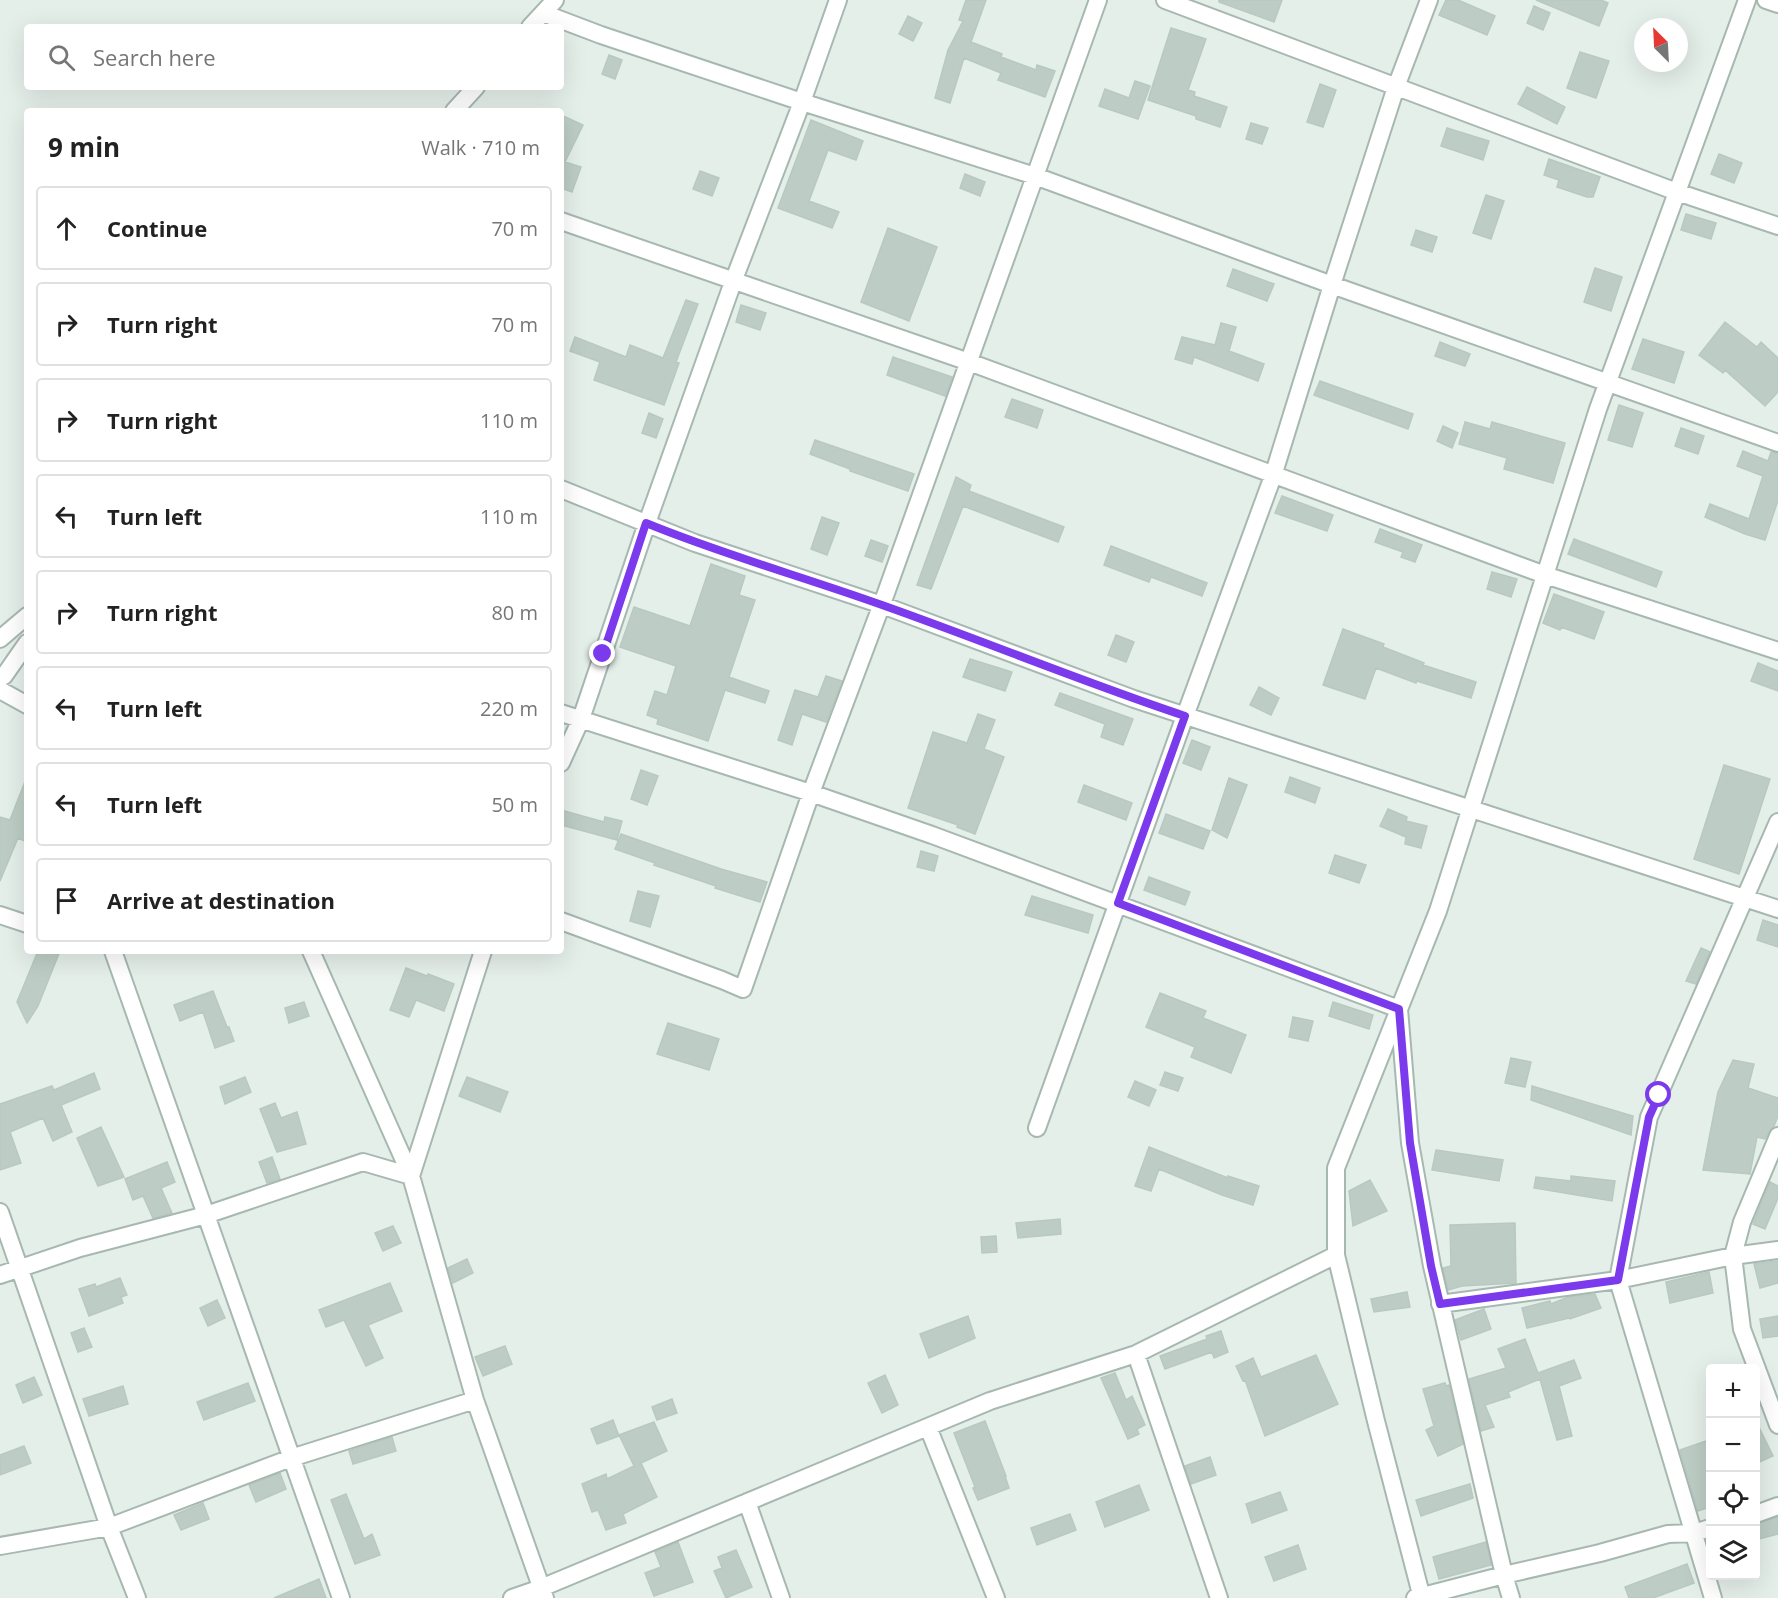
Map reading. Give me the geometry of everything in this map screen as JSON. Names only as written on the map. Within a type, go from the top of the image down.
[{"type":"street","points":[[533,24],[555,0]]},
{"type":"street","points":[[564,756],[581,719],[646,523],[838,0]]},
{"type":"street","points":[[564,922],[743,989],[811,792],[882,604],[1098,0]]},
{"type":"street","points":[[1165,0],[1677,192],[1778,226]]},
{"type":"street","points":[[1037,1128],[1273,476],[1396,87],[1429,0]]},
{"type":"street","points":[[1702,1530],[1668,1534],[1420,1598],[1336,1255],[1336,1168],[1438,910],[1607,383],[1747,0]]},
{"type":"street","points":[[1766,0],[1778,4]]},
{"type":"street","points":[[543,13],[601,35],[802,102],[1035,176],[1332,285],[1778,443]]},
{"type":"street","points":[[457,108],[473,90]]},
{"type":"street","points":[[564,222],[969,362],[1545,575],[1778,651]]},
{"type":"street","points":[[564,490],[695,543],[882,604],[1134,699],[1778,909]]},
{"type":"street","points":[[0,639],[24,619]]},
{"type":"street","points":[[0,677],[4,676],[24,647]]},
{"type":"street","points":[[0,690],[24,703]]},
{"type":"street","points":[[564,714],[811,792],[1118,903],[1399,1009]]},
{"type":"street","points":[[1713,1598],[1702,1530],[1618,1280],[1649,1117],[1778,822]]},
{"type":"street","points":[[0,915],[24,923]]},
{"type":"street","points":[[113,954],[341,1598]]},
{"type":"street","points":[[312,954],[411,1176],[475,1400],[543,1593]]},
{"type":"street","points":[[411,1176],[482,954]]},
{"type":"street","points":[[1399,1009],[1410,1143],[1431,1266],[1511,1598]]},
{"type":"street","points":[[1778,1136],[1742,1222],[1733,1256],[1742,1329],[1778,1425]]},
{"type":"street","points":[[0,1275],[80,1248],[206,1215],[363,1162],[411,1176]]},
{"type":"street","points":[[0,1212],[109,1527],[137,1598]]},
{"type":"street","points":[[1440,1304],[1618,1280],[1733,1256],[1778,1250]]},
{"type":"street","points":[[512,1598],[543,1593],[747,1502],[990,1401],[1136,1354],[1336,1255]]},
{"type":"street","points":[[1136,1354],[1219,1598]]},
{"type":"street","points":[[0,1546],[109,1527],[291,1458],[475,1400]]},
{"type":"street","points":[[928,1427],[996,1598]]},
{"type":"street","points":[[747,1502],[781,1598]]},
{"type":"street","points":[[1760,1512],[1778,1506]]},
{"type":"building","points":[[966,0],[986,0],[971,42],[1002,54],[1001,57],[1036,70],[1037,65],[1055,71],[1045,97],[998,80],[1001,73],[964,58],[950,103],[935,98],[948,50],[963,21],[959,20]]},
{"type":"building","points":[[1219,0],[1282,0],[1274,22],[1219,2]]},
{"type":"building","points":[[1446,0],[1458,0],[1495,16],[1487,35],[1439,15]]},
{"type":"building","points":[[1536,0],[1601,0],[1608,3],[1599,26]]},
{"type":"building","points":[[1534,6],[1550,13],[1543,30],[1527,23]]},
{"type":"building","points":[[908,16],[922,23],[913,41],[899,34]]},
{"type":"building","points":[[1171,28],[1206,39],[1188,90],[1195,92],[1194,96],[1227,107],[1220,127],[1196,119],[1196,116],[1148,100]]},
{"type":"building","points":[[1580,52],[1609,61],[1596,98],[1567,88]]},
{"type":"building","points":[[609,55],[622,60],[615,79],[602,74]]},
{"type":"building","points":[[1135,81],[1150,86],[1138,119],[1099,106],[1105,89],[1129,98]]},
{"type":"building","points":[[1320,84],[1336,90],[1323,127],[1307,122]]},
{"type":"building","points":[[1527,87],[1565,107],[1557,124],[1518,104]]},
{"type":"building","points":[[564,116],[583,125],[565,162],[581,167],[572,192],[564,189]]},
{"type":"building","points":[[811,120],[863,141],[856,160],[828,150],[809,201],[839,212],[832,228],[778,208]]},
{"type":"building","points":[[1251,123],[1268,128],[1262,144],[1246,139]]},
{"type":"building","points":[[1447,128],[1489,141],[1483,160],[1441,146]]},
{"type":"building","points":[[1719,154],[1742,163],[1734,183],[1711,174]]},
{"type":"building","points":[[1549,159],[1600,177],[1593,197],[1557,187],[1559,180],[1544,175]]},
{"type":"building","points":[[700,171],[719,178],[712,196],[693,189]]},
{"type":"building","points":[[965,174],[985,182],[980,196],[960,188]]},
{"type":"building","points":[[1486,195],[1504,201],[1491,239],[1473,233]]},
{"type":"building","points":[[1686,214],[1716,223],[1711,239],[1681,230]]},
{"type":"building","points":[[888,228],[937,247],[909,321],[861,302]]},
{"type":"building","points":[[1416,230],[1437,237],[1432,252],[1411,245]]},
{"type":"building","points":[[1595,268],[1622,277],[1611,311],[1584,302]]},
{"type":"building","points":[[1233,269],[1274,284],[1267,301],[1227,286]]},
{"type":"building","points":[[686,300],[698,304],[676,362],[679,363],[664,405],[594,380],[600,362],[570,351],[575,337],[626,357],[630,345],[663,358]]},
{"type":"building","points":[[741,305],[766,313],[760,330],[736,322]]},
{"type":"building","points":[[1725,322],[1757,347],[1761,342],[1778,358],[1778,392],[1765,406],[1725,370],[1723,373],[1699,355]]},
{"type":"building","points":[[1221,323],[1236,327],[1229,351],[1264,364],[1258,381],[1194,357],[1192,364],[1175,359],[1182,337],[1215,345]]},
{"type":"building","points":[[1643,339],[1684,352],[1674,383],[1632,369]]},
{"type":"building","points":[[1440,342],[1470,354],[1465,366],[1435,356]]},
{"type":"building","points":[[893,357],[952,377],[945,396],[887,375]]},
{"type":"building","points":[[1320,381],[1413,414],[1408,429],[1314,395]]},
{"type":"building","points":[[1012,399],[1043,410],[1037,428],[1005,417]]},
{"type":"building","points":[[1619,405],[1643,413],[1632,447],[1608,440]]},
{"type":"building","points":[[649,413],[663,419],[656,438],[642,433]]},
{"type":"building","points":[[1465,422],[1490,429],[1492,422],[1565,443],[1553,483],[1504,469],[1507,458],[1459,444]]},
{"type":"building","points":[[1443,426],[1458,433],[1452,448],[1437,441]]},
{"type":"building","points":[[1681,428],[1704,436],[1698,454],[1675,446]]},
{"type":"building","points":[[815,440],[914,474],[908,491],[810,454]]},
{"type":"building","points":[[1743,451],[1768,461],[1771,452],[1778,453],[1778,500],[1765,540],[1705,517],[1710,504],[1749,519],[1763,476],[1737,466]]},
{"type":"building","points":[[956,477],[971,485],[969,491],[1064,527],[1058,542],[963,506],[931,589],[917,585]]},
{"type":"building","points":[[1282,496],[1333,515],[1327,531],[1275,513]]},
{"type":"building","points":[[822,517],[839,523],[827,555],[811,549]]},
{"type":"building","points":[[1380,529],[1422,545],[1415,562],[1401,557],[1403,552],[1375,542]]},
{"type":"building","points":[[1574,539],[1662,572],[1656,587],[1568,554]]},
{"type":"building","points":[[871,540],[888,546],[882,562],[865,556]]},
{"type":"building","points":[[1111,546],[1207,583],[1202,596],[1151,577],[1149,582],[1104,565]]},
{"type":"building","points":[[711,564],[745,576],[739,595],[755,600],[729,677],[769,691],[765,703],[725,690],[708,741],[657,724],[658,719],[647,715],[655,691],[667,695],[676,666],[620,647],[634,607],[690,626]]},
{"type":"building","points":[[1492,572],[1517,579],[1511,597],[1487,589]]},
{"type":"building","points":[[1554,594],[1604,612],[1594,639],[1543,623]]},
{"type":"building","points":[[1343,629],[1384,644],[1383,647],[1424,663],[1423,665],[1476,682],[1471,698],[1417,681],[1416,683],[1376,668],[1365,699],[1323,685]]},
{"type":"building","points":[[1116,635],[1134,642],[1126,662],[1108,655]]},
{"type":"building","points":[[970,659],[1012,672],[1005,691],[963,677]]},
{"type":"building","points":[[1758,663],[1778,671],[1778,691],[1751,681]]},
{"type":"building","points":[[826,676],[842,681],[826,722],[802,714],[792,745],[778,740],[795,690],[818,697]]},
{"type":"building","points":[[1259,687],[1279,698],[1271,715],[1250,705]]},
{"type":"building","points":[[1060,693],[1133,719],[1123,745],[1101,737],[1105,724],[1055,705]]},
{"type":"building","points":[[978,714],[995,720],[984,749],[1004,757],[975,834],[957,827],[958,825],[908,808],[933,732],[967,743]]},
{"type":"building","points":[[1192,740],[1210,747],[1201,770],[1183,763]]},
{"type":"building","points":[[1724,765],[1770,779],[1739,874],[1694,859]]},
{"type":"building","points":[[641,770],[658,776],[647,805],[631,799]]},
{"type":"building","points":[[1290,777],[1320,788],[1315,803],[1285,792]]},
{"type":"building","points":[[1229,778],[1247,785],[1227,838],[1212,830]]},
{"type":"building","points":[[24,784],[24,841],[18,838],[0,881],[0,817],[10,820]]},
{"type":"building","points":[[1084,785],[1132,803],[1126,820],[1078,802]]},
{"type":"building","points":[[1388,809],[1407,817],[1406,821],[1427,826],[1421,848],[1405,844],[1406,837],[1380,826]]},
{"type":"building","points":[[564,811],[604,822],[605,817],[622,821],[617,840],[564,826]]},
{"type":"building","points":[[1166,814],[1210,831],[1203,849],[1159,833]]},
{"type":"building","points":[[621,834],[721,869],[767,882],[760,902],[715,888],[716,886],[615,849]]},
{"type":"building","points":[[921,851],[938,856],[934,871],[917,867]]},
{"type":"building","points":[[1335,855],[1366,865],[1359,883],[1329,873]]},
{"type":"building","points":[[1149,877],[1190,892],[1185,905],[1144,890]]},
{"type":"building","points":[[638,891],[659,896],[650,927],[630,921]]},
{"type":"building","points":[[1032,896],[1093,915],[1088,933],[1025,915]]},
{"type":"building","points":[[1763,920],[1778,925],[1778,947],[1757,940]]},
{"type":"building","points":[[1701,948],[1710,952],[1696,984],[1686,981]]},
{"type":"building","points":[[37,954],[59,954],[38,1006],[27,1023],[17,1002]]},
{"type":"building","points":[[406,968],[454,984],[444,1011],[416,1000],[409,1017],[390,1010]]},
{"type":"building","points":[[213,991],[234,1041],[215,1048],[203,1012],[180,1021],[174,1005]]},
{"type":"building","points":[[1160,993],[1206,1011],[1203,1018],[1246,1035],[1231,1073],[1191,1057],[1195,1047],[1146,1027]]},
{"type":"building","points":[[304,1002],[309,1016],[289,1023],[285,1008]]},
{"type":"building","points":[[1333,1002],[1373,1015],[1369,1029],[1329,1016]]},
{"type":"building","points":[[1293,1017],[1313,1021],[1308,1041],[1289,1037]]},
{"type":"building","points":[[668,1023],[719,1039],[709,1070],[657,1054]]},
{"type":"building","points":[[1511,1058],[1531,1062],[1525,1087],[1505,1083]]},
{"type":"building","points":[[1733,1060],[1754,1064],[1748,1088],[1778,1098],[1778,1116],[1774,1126],[1765,1139],[1757,1137],[1750,1174],[1703,1170],[1718,1092]]},
{"type":"building","points":[[1165,1072],[1183,1078],[1178,1091],[1160,1085]]},
{"type":"building","points":[[94,1073],[100,1089],[61,1105],[72,1132],[53,1141],[43,1118],[10,1132],[21,1163],[0,1170],[0,1104],[52,1086],[54,1090]]},
{"type":"building","points":[[245,1077],[251,1092],[225,1104],[220,1087]]},
{"type":"building","points":[[467,1077],[508,1092],[500,1112],[459,1096]]},
{"type":"building","points":[[1135,1081],[1156,1090],[1149,1106],[1128,1097]]},
{"type":"building","points":[[1532,1086],[1633,1116],[1631,1135],[1531,1100]]},
{"type":"building","points":[[275,1103],[281,1118],[297,1112],[306,1144],[277,1152],[260,1109]]},
{"type":"building","points":[[101,1127],[124,1177],[98,1186],[77,1138]]},
{"type":"building","points":[[1149,1147],[1228,1178],[1228,1176],[1259,1186],[1253,1205],[1159,1169],[1151,1191],[1135,1186]]},
{"type":"building","points":[[1436,1150],[1503,1160],[1499,1181],[1432,1170]]},
{"type":"building","points":[[272,1157],[280,1179],[267,1183],[259,1162]]},
{"type":"building","points":[[167,1162],[175,1182],[161,1188],[172,1213],[153,1218],[143,1196],[133,1200],[125,1179]]},
{"type":"building","points":[[1571,1176],[1615,1181],[1612,1201],[1534,1188],[1536,1177],[1571,1181]]},
{"type":"building","points":[[1370,1180],[1387,1211],[1353,1226],[1349,1191]]},
{"type":"building","points":[[1770,1182],[1778,1186],[1778,1198],[1765,1229],[1753,1224]]},
{"type":"building","points":[[1060,1219],[1061,1234],[1018,1238],[1016,1223]]},
{"type":"building","points":[[1515,1223],[1516,1283],[1462,1286],[1448,1290],[1443,1268],[1451,1266],[1450,1225]]},
{"type":"building","points":[[393,1226],[401,1243],[383,1251],[375,1233]]},
{"type":"building","points":[[996,1236],[997,1252],[982,1253],[981,1237]]},
{"type":"building","points":[[467,1259],[473,1273],[453,1283],[448,1268]]},
{"type":"building","points":[[1778,1261],[1778,1283],[1760,1288],[1754,1264]]},
{"type":"building","points":[[1709,1272],[1713,1293],[1670,1303],[1666,1282]]},
{"type":"building","points":[[120,1278],[127,1295],[121,1297],[123,1303],[89,1316],[79,1289],[95,1284],[96,1287]]},
{"type":"building","points":[[390,1283],[402,1311],[368,1325],[383,1358],[366,1366],[344,1320],[326,1327],[319,1310]]},
{"type":"building","points":[[1407,1292],[1410,1307],[1374,1312],[1371,1299]]},
{"type":"building","points":[[1595,1294],[1601,1308],[1570,1319],[1527,1328],[1522,1308],[1550,1301],[1551,1304],[1568,1297]]},
{"type":"building","points":[[217,1300],[225,1318],[208,1326],[200,1308]]},
{"type":"building","points":[[1484,1309],[1491,1329],[1461,1340],[1455,1320]]},
{"type":"building","points":[[968,1316],[975,1338],[929,1358],[920,1334]]},
{"type":"building","points":[[1778,1316],[1778,1336],[1763,1338],[1760,1319]]},
{"type":"building","points":[[84,1328],[92,1347],[78,1352],[71,1333]]},
{"type":"building","points":[[1221,1331],[1228,1352],[1214,1358],[1212,1352],[1165,1369],[1160,1356],[1207,1339],[1206,1336]]},
{"type":"building","points":[[1525,1339],[1538,1373],[1574,1360],[1581,1378],[1559,1386],[1572,1436],[1557,1440],[1540,1379],[1508,1392],[1510,1397],[1485,1405],[1494,1427],[1481,1431],[1469,1379],[1506,1368],[1498,1349]]},
{"type":"building","points":[[505,1346],[512,1364],[483,1376],[475,1357]]},
{"type":"building","points":[[1316,1355],[1338,1404],[1265,1436],[1245,1380],[1243,1381],[1236,1366],[1253,1358],[1261,1377]]},
{"type":"building","points":[[1115,1373],[1126,1400],[1132,1396],[1145,1425],[1137,1429],[1139,1434],[1128,1439],[1101,1378]]},
{"type":"building","points":[[885,1375],[898,1405],[882,1413],[868,1383]]},
{"type":"building","points":[[34,1377],[42,1395],[23,1403],[16,1385]]},
{"type":"building","points":[[248,1383],[255,1401],[204,1420],[197,1402]]},
{"type":"building","points":[[1445,1383],[1446,1386],[1449,1385],[1463,1444],[1438,1456],[1426,1430],[1434,1426],[1423,1389]]},
{"type":"building","points":[[123,1386],[128,1404],[89,1416],[83,1399]]},
{"type":"building","points":[[672,1399],[677,1413],[657,1420],[652,1407]]},
{"type":"building","points":[[613,1420],[619,1436],[597,1444],[591,1429]]},
{"type":"building","points":[[985,1421],[1009,1488],[978,1500],[954,1433]]},
{"type":"building","points":[[654,1422],[667,1451],[641,1463],[657,1497],[623,1514],[626,1523],[606,1530],[598,1510],[592,1512],[582,1484],[606,1474],[607,1479],[634,1466],[619,1435]]},
{"type":"building","points":[[1760,1429],[1773,1456],[1760,1462]]},
{"type":"building","points":[[392,1437],[396,1451],[353,1464],[349,1451]]},
{"type":"building","points":[[1706,1441],[1706,1508],[1698,1511],[1680,1450]]},
{"type":"building","points":[[24,1446],[31,1463],[0,1475],[0,1455]]},
{"type":"building","points":[[1210,1457],[1216,1475],[1191,1484],[1185,1466]]},
{"type":"building","points":[[280,1473],[286,1489],[256,1502],[249,1485]]},
{"type":"building","points":[[1470,1484],[1473,1498],[1421,1516],[1416,1500]]},
{"type":"building","points":[[1139,1485],[1149,1510],[1105,1527],[1096,1502]]},
{"type":"building","points":[[1280,1492],[1287,1510],[1252,1523],[1246,1504]]},
{"type":"building","points":[[346,1494],[364,1539],[372,1534],[380,1555],[355,1564],[331,1500]]},
{"type":"building","points":[[203,1503],[209,1519],[181,1530],[174,1515]]},
{"type":"building","points":[[1070,1514],[1076,1530],[1037,1545],[1031,1528]]},
{"type":"building","points":[[1778,1517],[1778,1534],[1760,1539],[1760,1522]]},
{"type":"building","points":[[678,1542],[693,1582],[654,1596],[645,1573],[661,1567],[655,1552]]},
{"type":"building","points":[[1486,1542],[1491,1565],[1439,1579],[1433,1557]]},
{"type":"building","points":[[1298,1545],[1306,1569],[1274,1581],[1265,1557]]},
{"type":"building","points":[[736,1550],[752,1587],[726,1598],[714,1571],[722,1568],[718,1557]]},
{"type":"building","points":[[1687,1564],[1694,1583],[1653,1598],[1629,1598],[1625,1587]]},
{"type":"building","points":[[319,1579],[326,1598],[274,1598]]},
{"type":"route","points":[[603,654],[646,523],[695,543],[882,604],[1185,716],[1118,903],[1399,1009],[1410,1143],[1431,1266],[1440,1304],[1618,1280],[1649,1117],[1659,1095]]}]
